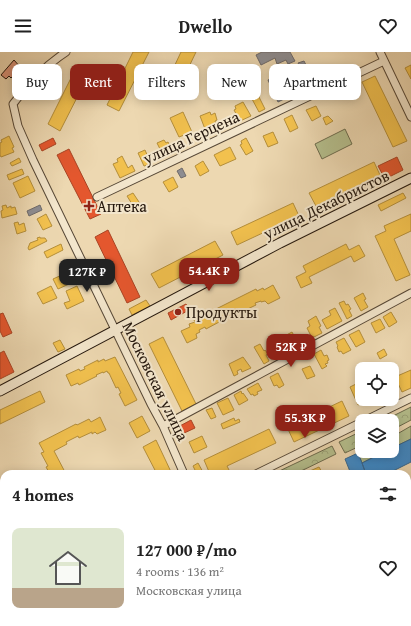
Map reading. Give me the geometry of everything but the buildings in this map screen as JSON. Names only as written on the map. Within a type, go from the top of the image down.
[{"type":"street","name":"Московская улица","points":[[66,52],[43,70],[13,104],[18,126],[33,160],[163,426],[182,470]]},
{"type":"street","points":[[380,52],[411,117]]},
{"type":"street","name":"улица Герцена","points":[[97,197],[384,61]]},
{"type":"street","name":"улица Декабристов","points":[[0,391],[280,243],[411,178]]},
{"type":"street","points":[[163,426],[411,293]]},
{"type":"street","points":[[379,414],[411,398]]},
{"type":"street","points":[[264,470],[355,426]]},
{"type":"green space","points":[[345,129],[352,144],[322,159],[315,144]]},
{"type":"green space","points":[[411,407],[411,420],[399,426],[399,414],[397,414]]},
{"type":"green space","points":[[411,426],[411,439],[399,445],[399,433]]},
{"type":"green space","points":[[355,434],[355,448],[345,453],[339,442]]},
{"type":"green space","points":[[332,446],[336,454],[303,470],[281,470]]},
{"type":"green space","points":[[360,458],[372,458],[362,463]]},
{"type":"place","name":"Аптека","points":[[89,206]]},
{"type":"place","name":"Продукты","points":[[178,312]]}]
